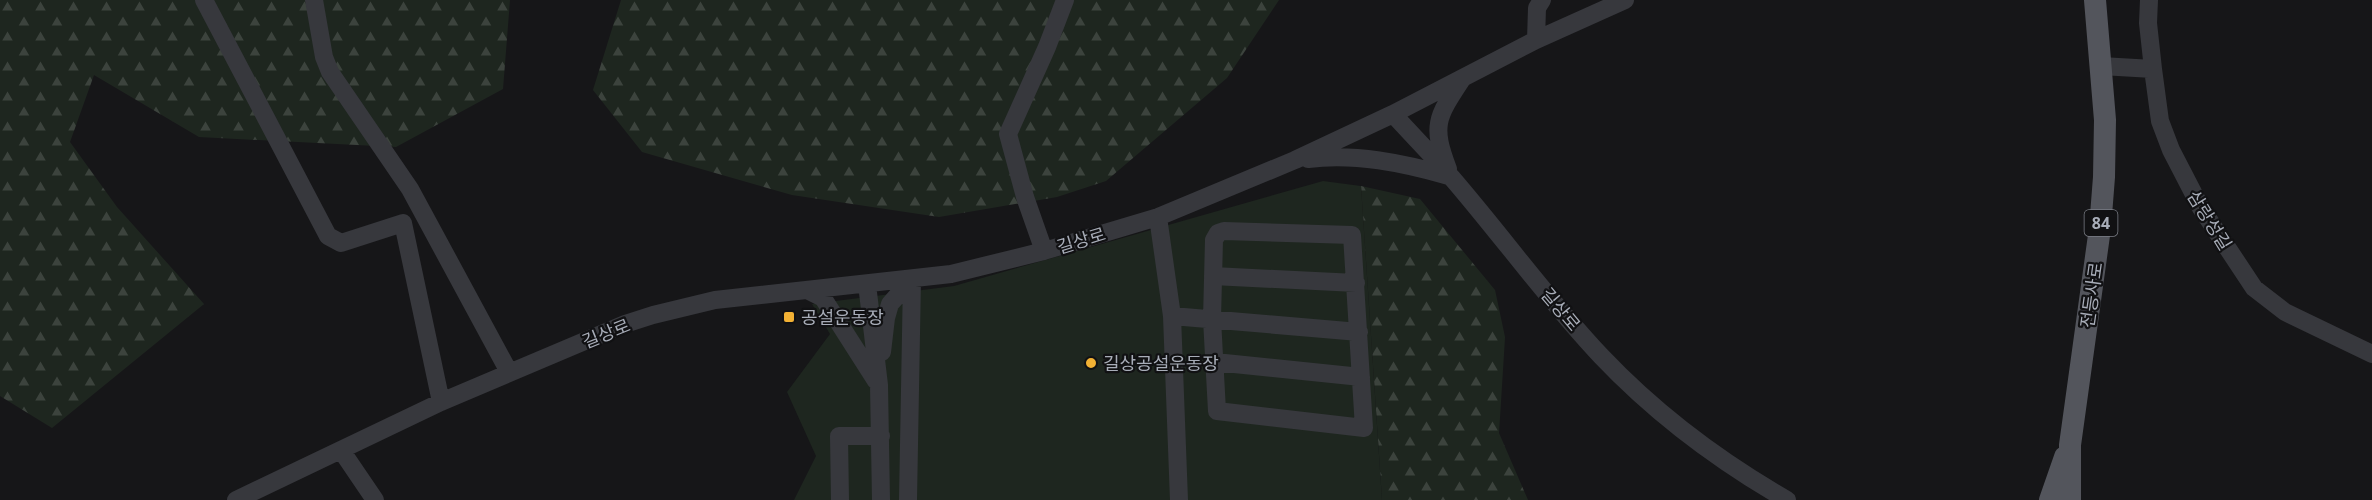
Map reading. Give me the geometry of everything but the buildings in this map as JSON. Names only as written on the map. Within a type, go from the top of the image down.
[{"type":"main road","name":"전등사로","points":[[2070,500],[2070,445],[2100,228],[2105,120],[2095,0]]},
{"type":"main road","name":"전등사로","points":[[2050,500],[2070,445]]},
{"type":"street","points":[[204,0],[328,236],[341,243],[403,223],[441,402]]},
{"type":"street","points":[[314,0],[324,57],[330,72],[410,189],[509,372]]},
{"type":"street","points":[[1044,251],[1025,197],[1008,134],[1047,47],[1065,0]]},
{"type":"street","points":[[1536,40],[1537,8],[1542,0]]},
{"type":"street","points":[[1393,114],[1536,40],[1625,0]]},
{"type":"street","name":"삼랑성길","points":[[2149,0],[2148,23],[2160,121],[2171,150],[2201,208],[2254,288],[2285,312],[2372,354]]},
{"type":"street","points":[[2101,66],[2153,69]]},
{"type":"street","points":[[1451,176],[1437,137],[1438,121],[1445,105],[1464,77]]},
{"type":"street","name":"길상로","points":[[236,500],[441,402],[509,372],[653,315],[715,300],[951,274],[1044,251],[1158,217],[1295,160],[1393,114],[1451,176],[1576,328],[1627,382],[1711,452],[1788,500]]},
{"type":"street","points":[[1295,160],[1326,157],[1357,158],[1411,165],[1451,176]]},
{"type":"street","points":[[1158,217],[1172,316],[1179,500]]},
{"type":"street","points":[[1224,231],[1352,235],[1356,283],[1364,428],[1217,411],[1212,319],[1214,240],[1218,233],[1224,231]]},
{"type":"street","points":[[1213,276],[1356,283]]},
{"type":"street","points":[[879,385],[886,318],[890,304],[912,279]]},
{"type":"street","points":[[908,500],[912,279]]},
{"type":"street","points":[[867,284],[879,385],[881,500]]},
{"type":"street","points":[[807,290],[823,298],[879,385]]},
{"type":"street","points":[[1172,316],[1359,332]]},
{"type":"street","points":[[1215,362],[1361,377]]},
{"type":"street","points":[[840,500],[839,436],[881,436]]},
{"type":"street","points":[[341,450],[375,500]]},
{"type":"green space","points":[[0,0],[510,0],[503,89],[396,147],[199,137],[94,75],[70,142],[117,207],[204,304],[52,428],[0,396]]},
{"type":"green space","points":[[621,0],[1279,0],[1227,78],[1106,181],[1057,197],[939,217],[792,195],[642,152],[593,90]]},
{"type":"green space","name":"길상공설운동장","points":[[1323,181],[1361,186],[1382,500],[794,500],[816,456],[787,392],[830,334],[812,304],[954,286]]},
{"type":"green space","points":[[1361,186],[1420,199],[1495,290],[1505,337],[1499,433],[1528,500],[1382,500]]},
{"type":"place","name":"공설운동장","points":[[789,317]]},
{"type":"place","name":"길상공설운동장","points":[[1091,363]]}]
